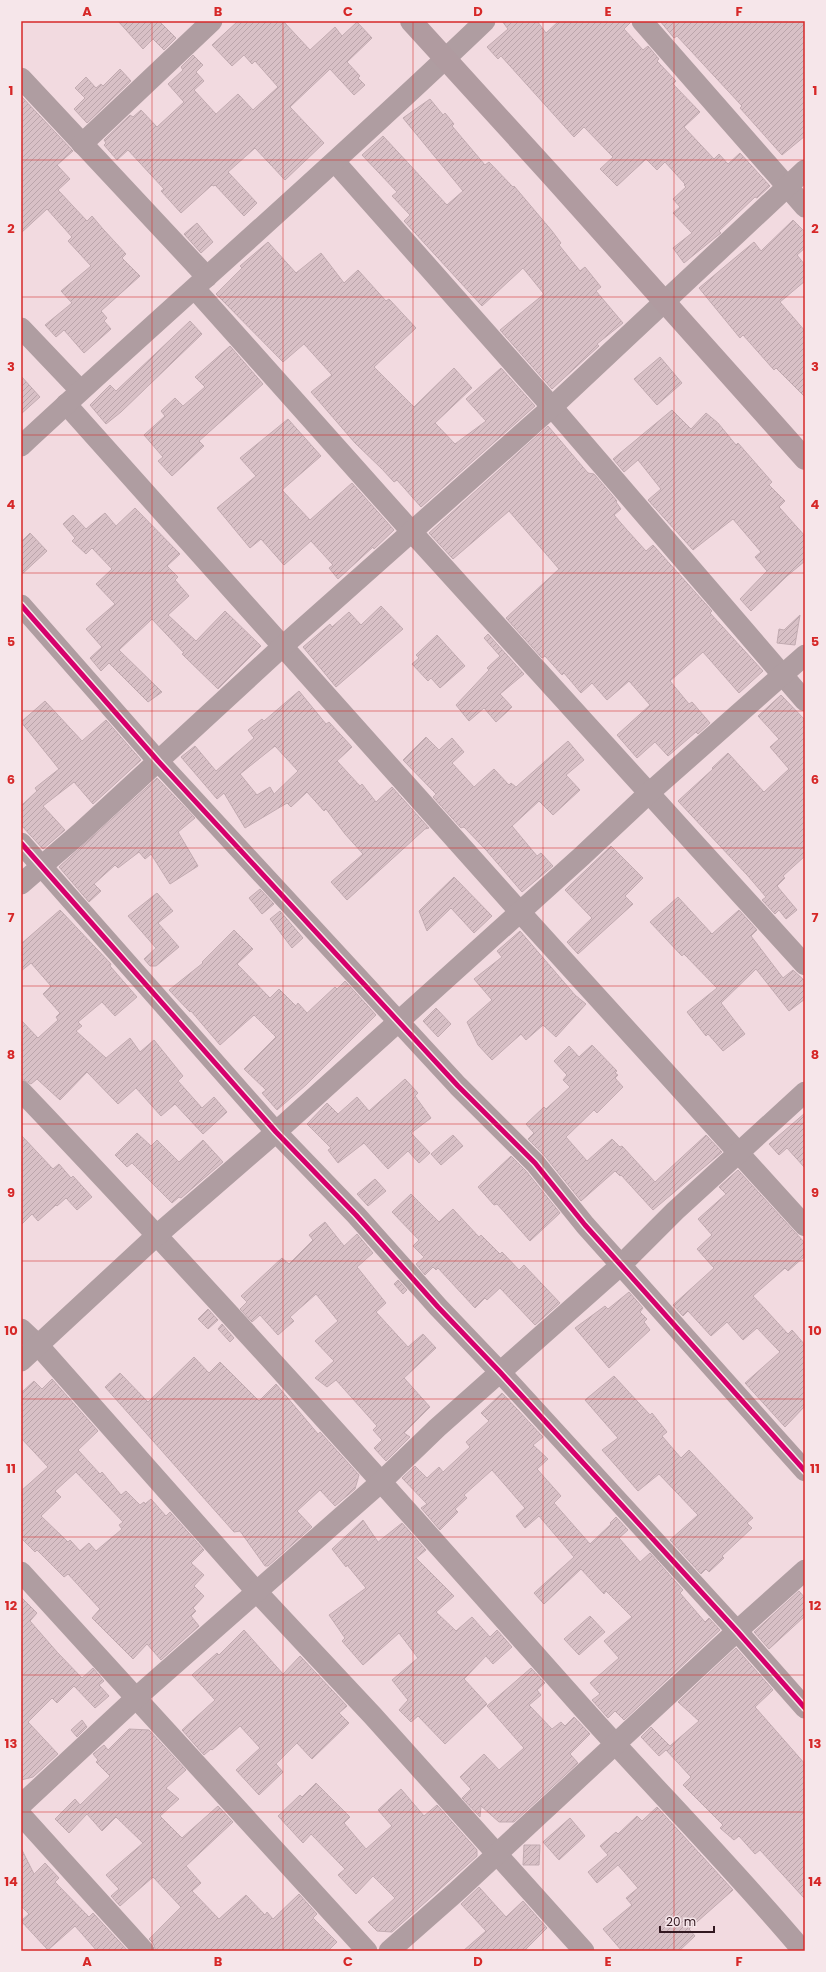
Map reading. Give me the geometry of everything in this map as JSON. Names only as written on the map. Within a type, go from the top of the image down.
[{"type":"street","points":[[82,144],[212,21]]},
{"type":"street","points":[[411,21],[445,60],[554,177],[805,459]]},
{"type":"street","points":[[21,446],[73,397],[335,162],[485,21]]},
{"type":"street","points":[[642,21],[805,207]]},
{"type":"street","points":[[21,78],[82,144],[411,531],[805,964]]},
{"type":"street","points":[[335,162],[552,407],[805,701]]},
{"type":"street","points":[[21,884],[411,531],[552,407],[805,170]]},
{"type":"street","points":[[21,328],[73,397],[283,646],[520,912],[805,1226]]},
{"type":"street","points":[[21,605],[158,761],[458,1086],[535,1164],[621,1265],[805,1471]]},
{"type":"street","points":[[21,1361],[156,1236],[276,1132],[399,1022],[649,793],[805,655]]},
{"type":"street","points":[[21,843],[276,1132],[356,1215],[438,1307],[500,1372],[737,1630],[805,1708]]},
{"type":"street","points":[[21,1091],[440,1546],[614,1743],[710,1845],[803,1951]]},
{"type":"street","points":[[21,1805],[136,1697],[381,1482],[437,1428],[621,1265],[738,1152],[805,1092]]},
{"type":"street","points":[[21,1329],[38,1345],[256,1591],[496,1852],[584,1951]]},
{"type":"street","points":[[389,1951],[456,1892],[496,1852],[614,1743],[805,1570]]},
{"type":"street","points":[[21,1572],[367,1951]]},
{"type":"street","points":[[21,1816],[144,1951]]},
{"type":"building","points":[[118,21],[159,21],[176,38],[164,50],[153,39],[143,49]]},
{"type":"building","points":[[238,21],[283,21],[310,50],[335,27],[342,36],[357,22],[372,38],[347,62],[360,76],[358,78],[365,85],[354,95],[330,69],[290,107],[324,143],[285,180],[255,148],[228,172],[257,203],[244,216],[215,185],[212,185],[181,213],[161,191],[164,189],[128,150],[117,160],[104,145],[106,143],[104,140],[130,115],[133,117],[141,110],[157,127],[184,102],[168,84],[183,70],[181,67],[193,55],[203,65],[196,72],[204,81],[194,90],[216,114],[238,94],[253,110],[278,87],[255,61],[252,64],[244,55],[232,66],[212,45]]},
{"type":"building","points":[[502,21],[537,21],[546,33],[559,21],[630,21],[624,29],[643,50],[648,46],[659,59],[657,61],[676,81],[673,84],[700,112],[684,127],[714,159],[719,154],[728,164],[740,153],[770,186],[757,198],[755,197],[719,231],[721,233],[684,263],[673,248],[692,233],[673,213],[680,207],[673,199],[686,187],[684,185],[685,184],[665,162],[657,170],[646,159],[617,186],[600,169],[613,157],[584,127],[574,137],[501,56],[498,59],[487,47],[508,29]]},
{"type":"building","points":[[660,21],[805,21],[805,136],[782,155],[740,108],[742,106],[677,36],[674,38]]},
{"type":"building","points":[[120,69],[131,81],[87,123],[74,109],[85,98],[75,88],[86,77],[96,88],[101,84],[103,86]]},
{"type":"building","points":[[21,96],[73,151],[57,165],[70,179],[58,190],[87,221],[92,216],[126,254],[122,258],[140,276],[101,311],[107,318],[104,321],[111,329],[84,353],[64,330],[56,337],[45,325],[72,303],[61,291],[91,266],[68,241],[72,237],[47,209],[21,233]]},
{"type":"building","points":[[430,99],[443,115],[445,113],[454,124],[452,126],[485,165],[489,162],[513,187],[514,186],[552,231],[561,243],[559,245],[580,271],[585,267],[601,287],[596,291],[623,323],[597,344],[599,346],[552,389],[500,330],[544,294],[523,268],[482,306],[404,221],[410,215],[392,196],[397,192],[362,155],[383,136],[447,205],[463,191],[403,118]]},
{"type":"building","points":[[793,220],[805,232],[805,248],[797,255],[805,265],[805,281],[780,302],[805,331],[805,397],[776,368],[774,370],[743,335],[740,338],[699,288],[754,242],[761,251]]},
{"type":"building","points":[[197,223],[213,242],[201,253],[184,234]]},
{"type":"building","points":[[268,242],[296,273],[321,253],[344,283],[358,270],[386,301],[389,299],[416,328],[374,367],[414,407],[454,368],[472,388],[435,423],[455,444],[486,421],[466,399],[501,368],[535,406],[421,507],[397,480],[394,482],[355,443],[311,392],[332,375],[304,344],[283,362],[216,294],[242,268],[240,266]]},
{"type":"building","points":[[190,321],[202,334],[121,412],[106,424],[90,405],[110,385],[116,391]]},
{"type":"building","points":[[230,346],[263,384],[199,441],[204,446],[172,476],[158,461],[163,457],[144,435],[165,416],[161,411],[175,398],[183,406],[205,387],[195,377]]},
{"type":"building","points":[[660,357],[682,383],[657,405],[634,379]]},
{"type":"building","points":[[21,376],[40,397],[21,414]]},
{"type":"building","points":[[672,410],[691,429],[706,413],[718,423],[736,445],[738,443],[772,482],[769,485],[785,501],[779,507],[805,536],[805,561],[787,576],[751,611],[740,599],[767,571],[755,557],[761,552],[733,519],[693,550],[648,500],[661,489],[638,460],[624,472],[613,459]]},
{"type":"building","points":[[288,419],[321,456],[282,490],[310,520],[352,483],[394,530],[338,579],[329,568],[333,565],[311,541],[284,565],[261,539],[250,548],[217,508],[256,476],[240,458]]},
{"type":"building","points":[[548,426],[588,473],[594,474],[617,501],[616,502],[621,509],[614,515],[627,530],[646,551],[653,545],[712,611],[710,613],[763,671],[739,693],[703,652],[670,681],[689,704],[692,702],[710,723],[698,734],[696,732],[668,756],[655,742],[637,758],[617,735],[650,705],[629,681],[607,700],[592,683],[581,693],[564,673],[562,675],[545,656],[542,658],[506,618],[559,569],[509,511],[453,559],[429,533]]},
{"type":"building","points":[[135,508],[180,554],[167,566],[178,577],[175,580],[189,596],[168,615],[196,641],[225,611],[261,646],[218,689],[182,654],[184,653],[152,619],[119,650],[162,692],[148,702],[109,663],[101,671],[90,658],[102,647],[86,629],[115,604],[96,584],[112,569],[92,548],[86,554],[72,541],[75,538],[63,524],[73,515],[86,529],[105,513],[116,526]]},
{"type":"building","points":[[30,533],[47,551],[21,575],[21,542]]},
{"type":"building","points":[[381,606],[403,629],[336,687],[303,647],[330,624],[332,627],[349,612],[361,625]]},
{"type":"building","points":[[800,615],[795,645],[777,643],[779,629],[784,630]]},
{"type":"building","points":[[488,634],[524,674],[500,694],[512,707],[496,722],[484,708],[469,721],[456,705],[489,670],[487,668],[500,656],[484,638]]},
{"type":"building","points":[[437,635],[465,666],[440,688],[431,678],[428,681],[412,664],[419,658],[416,655]]},
{"type":"building","points":[[299,691],[326,724],[329,722],[352,747],[337,761],[360,786],[362,784],[376,802],[392,787],[429,828],[425,829],[347,900],[331,882],[363,854],[345,834],[326,809],[324,811],[307,792],[291,807],[287,803],[245,828],[224,793],[217,799],[181,757],[195,746],[216,771],[254,738],[248,730],[262,719],[264,721]],"holes":[[[275,746],[298,771],[274,794],[270,787],[257,795],[240,774]]]},
{"type":"building","points":[[781,695],[805,720],[805,856],[783,876],[785,878],[777,886],[797,910],[786,919],[779,910],[775,914],[762,900],[766,897],[678,801],[728,753],[764,792],[789,769],[770,747],[779,739],[758,716]]},
{"type":"building","points":[[45,701],[82,741],[106,720],[141,760],[93,804],[74,782],[43,806],[65,830],[43,849],[21,825],[21,806],[37,791],[35,788],[59,769],[21,722]]},
{"type":"building","points":[[426,737],[439,750],[452,738],[464,752],[452,763],[474,787],[494,769],[509,785],[511,783],[516,787],[568,741],[584,760],[566,775],[580,790],[553,815],[539,801],[512,826],[537,856],[541,853],[553,866],[522,892],[486,850],[464,827],[461,828],[433,797],[436,794],[403,760]]},
{"type":"building","points":[[157,778],[195,818],[178,832],[198,866],[170,884],[151,854],[145,859],[139,852],[118,868],[115,865],[94,884],[101,891],[89,902],[59,867]]},
{"type":"building","points":[[611,846],[643,878],[625,896],[633,904],[578,954],[567,942],[592,918],[565,890]]},
{"type":"building","points":[[454,877],[492,916],[474,933],[451,908],[427,931],[419,911]]},
{"type":"building","points":[[260,889],[274,904],[262,914],[249,898]]},
{"type":"building","points":[[157,893],[173,911],[158,923],[179,947],[156,966],[150,966],[144,959],[156,948],[128,916]]},
{"type":"building","points":[[678,897],[712,934],[739,910],[757,930],[751,936],[783,978],[793,970],[805,981],[805,999],[789,1011],[756,969],[721,1003],[745,1034],[723,1051],[708,1034],[706,1036],[687,1012],[717,988],[684,954],[682,956],[650,922]]},
{"type":"building","points":[[60,910],[111,964],[110,966],[137,997],[115,1016],[102,1002],[78,1022],[82,1026],[76,1031],[106,1058],[130,1038],[140,1052],[154,1040],[183,1076],[178,1081],[202,1108],[214,1097],[227,1112],[203,1134],[175,1104],[161,1116],[136,1088],[118,1104],[87,1072],[60,1100],[37,1079],[31,1084],[21,1079],[21,1020],[38,1038],[58,1020],[56,1017],[60,1013],[43,994],[51,986],[31,963],[21,971],[21,944]]},
{"type":"building","points":[[280,911],[303,938],[292,948],[270,919]]},
{"type":"building","points":[[234,930],[253,949],[237,964],[270,998],[279,989],[296,1006],[298,1003],[307,1013],[335,987],[337,989],[345,981],[376,1015],[306,1085],[277,1110],[262,1093],[266,1090],[244,1069],[276,1037],[254,1015],[220,1045],[191,1011],[190,1012],[169,990],[203,963],[202,962]]},
{"type":"building","points":[[520,931],[575,995],[586,1004],[556,1037],[543,1025],[526,1040],[521,1034],[492,1060],[478,1045],[467,1022],[492,1000],[474,979],[502,957],[497,951]]},
{"type":"building","points":[[436,1008],[451,1024],[438,1037],[423,1021]]},
{"type":"building","points":[[592,1045],[617,1071],[615,1073],[618,1075],[615,1078],[623,1087],[597,1113],[594,1110],[566,1137],[587,1161],[612,1139],[620,1147],[622,1146],[655,1182],[706,1135],[722,1152],[653,1210],[621,1175],[620,1176],[615,1171],[581,1201],[544,1155],[528,1139],[534,1133],[526,1124],[544,1107],[546,1109],[570,1087],[563,1080],[567,1075],[554,1061],[569,1046],[579,1057]]},
{"type":"building","points":[[405,1079],[418,1093],[415,1096],[431,1118],[411,1133],[430,1153],[419,1163],[408,1151],[388,1169],[364,1143],[338,1163],[328,1150],[331,1148],[307,1124],[327,1103],[338,1114],[357,1097],[369,1111]]},
{"type":"building","points":[[805,1113],[805,1168],[787,1148],[779,1155],[769,1144]]},
{"type":"building","points":[[137,1133],[151,1146],[157,1140],[179,1162],[203,1140],[223,1162],[181,1198],[179,1197],[172,1203],[132,1163],[127,1167],[115,1155]]},
{"type":"building","points":[[21,1135],[53,1169],[59,1164],[71,1178],[73,1176],[92,1197],[77,1210],[66,1198],[38,1221],[32,1214],[21,1225]]},
{"type":"building","points":[[453,1135],[463,1146],[441,1165],[431,1154]]},
{"type":"building","points":[[511,1156],[526,1171],[560,1213],[530,1241],[497,1204],[494,1205],[478,1187]]},
{"type":"building","points":[[738,1170],[805,1243],[805,1256],[788,1271],[785,1268],[753,1296],[788,1334],[792,1330],[805,1345],[805,1406],[785,1427],[745,1383],[780,1352],[757,1328],[743,1340],[727,1322],[711,1336],[688,1311],[683,1316],[673,1305],[714,1268],[697,1249],[712,1235],[698,1219],[726,1194],[719,1187]]},
{"type":"building","points":[[375,1179],[386,1191],[368,1206],[357,1194]]},
{"type":"building","points":[[411,1194],[439,1222],[453,1209],[479,1237],[481,1235],[500,1254],[502,1252],[519,1270],[524,1265],[560,1303],[535,1325],[500,1288],[487,1300],[485,1298],[475,1308],[438,1268],[436,1270],[433,1267],[425,1275],[416,1264],[424,1257],[413,1246],[419,1240],[392,1212]]},
{"type":"building","points":[[325,1222],[344,1246],[357,1234],[373,1253],[357,1267],[386,1303],[376,1312],[408,1347],[423,1334],[436,1348],[404,1378],[430,1407],[404,1433],[410,1437],[386,1461],[374,1448],[382,1440],[373,1430],[377,1426],[336,1380],[327,1387],[315,1378],[334,1361],[315,1341],[338,1321],[316,1294],[290,1317],[294,1321],[278,1335],[260,1315],[252,1322],[240,1309],[247,1302],[241,1296],[282,1258],[289,1264],[313,1240],[309,1235]]},
{"type":"building","points":[[398,1280],[407,1290],[403,1294],[394,1284]]},
{"type":"building","points":[[629,1292],[643,1308],[640,1312],[647,1319],[644,1322],[650,1330],[609,1368],[575,1328],[605,1306],[608,1309]]},
{"type":"building","points":[[208,1309],[218,1320],[208,1329],[198,1319]]},
{"type":"building","points":[[222,1324],[234,1338],[230,1342],[218,1329]]},
{"type":"building","points":[[194,1357],[209,1373],[220,1362],[259,1401],[276,1384],[318,1434],[320,1432],[359,1475],[355,1489],[335,1506],[320,1490],[297,1511],[312,1527],[268,1566],[265,1566],[240,1531],[234,1532],[105,1387],[120,1373],[148,1402]]},
{"type":"building","points":[[614,1376],[650,1415],[652,1413],[667,1432],[662,1436],[681,1458],[689,1450],[753,1518],[747,1523],[752,1528],[722,1556],[724,1558],[709,1572],[706,1569],[701,1574],[670,1540],[698,1515],[659,1474],[638,1491],[602,1450],[618,1438],[585,1400]]},
{"type":"building","points":[[52,1379],[98,1431],[78,1450],[100,1474],[102,1472],[121,1495],[126,1491],[140,1505],[144,1502],[145,1504],[151,1499],[166,1516],[170,1512],[204,1550],[191,1563],[204,1575],[194,1586],[204,1596],[193,1608],[196,1611],[191,1616],[199,1626],[161,1660],[147,1644],[133,1659],[92,1618],[100,1609],[68,1574],[64,1577],[37,1550],[35,1552],[21,1538],[21,1491],[48,1467],[21,1438],[21,1393],[34,1381],[42,1389]],"holes":[[[76,1472],[123,1522],[119,1525],[122,1529],[96,1551],[89,1543],[80,1551],[70,1540],[68,1542],[41,1516],[61,1497],[55,1491]]]},
{"type":"building","points":[[502,1393],[543,1437],[533,1445],[548,1459],[537,1469],[561,1496],[554,1503],[590,1544],[611,1524],[610,1523],[616,1517],[628,1530],[619,1538],[640,1562],[650,1553],[683,1590],[680,1593],[705,1622],[709,1618],[720,1630],[624,1720],[615,1711],[608,1718],[592,1700],[600,1694],[590,1683],[619,1658],[604,1641],[632,1617],[606,1591],[604,1594],[581,1569],[544,1604],[534,1593],[574,1557],[539,1516],[525,1528],[516,1516],[525,1508],[492,1470],[464,1495],[467,1498],[455,1509],[458,1512],[440,1530],[421,1508],[427,1504],[402,1478],[415,1466],[427,1478],[439,1467],[443,1472],[470,1447],[466,1442],[489,1421],[481,1413]]},
{"type":"building","points":[[363,1520],[378,1542],[402,1523],[426,1550],[416,1558],[454,1596],[436,1612],[456,1631],[472,1617],[490,1637],[497,1630],[512,1647],[493,1664],[486,1656],[464,1679],[487,1704],[445,1744],[418,1716],[411,1722],[399,1710],[408,1700],[392,1680],[418,1658],[399,1633],[363,1665],[342,1641],[345,1638],[329,1615],[366,1588],[347,1565],[346,1567],[332,1549]]},
{"type":"building","points":[[799,1591],[805,1598],[805,1616],[769,1649],[754,1632]]},
{"type":"building","points":[[21,1597],[37,1613],[30,1621],[57,1652],[82,1678],[93,1668],[104,1681],[99,1685],[109,1696],[95,1708],[74,1686],[57,1703],[52,1698],[28,1722],[58,1754],[33,1777],[21,1780]]},
{"type":"building","points":[[590,1616],[605,1632],[579,1655],[564,1639]]},
{"type":"building","points":[[244,1630],[283,1674],[300,1656],[347,1706],[339,1713],[349,1723],[312,1759],[297,1743],[276,1764],[283,1772],[259,1795],[236,1770],[260,1748],[240,1726],[204,1755],[182,1730],[215,1700],[192,1675],[217,1653],[219,1655]]},
{"type":"building","points":[[736,1648],[773,1690],[755,1707],[805,1764],[805,1899],[760,1850],[755,1854],[739,1836],[734,1840],[720,1828],[723,1825],[683,1785],[691,1777],[666,1750],[659,1756],[641,1737],[651,1727],[670,1746],[699,1721],[678,1702]]},
{"type":"building","points":[[531,1668],[545,1683],[537,1690],[541,1695],[529,1705],[552,1729],[561,1722],[565,1726],[574,1717],[590,1734],[570,1754],[578,1763],[514,1822],[499,1822],[481,1806],[480,1817],[462,1798],[471,1789],[460,1777],[484,1754],[499,1770],[524,1748],[487,1706]]},
{"type":"building","points":[[82,1720],[87,1727],[77,1737],[71,1730]]},
{"type":"building","points":[[129,1729],[149,1730],[186,1770],[166,1788],[179,1799],[160,1816],[182,1838],[218,1806],[233,1822],[186,1866],[201,1883],[192,1891],[219,1919],[246,1895],[265,1915],[267,1912],[273,1919],[299,1894],[317,1914],[313,1918],[337,1942],[328,1951],[156,1951],[153,1943],[149,1939],[181,1907],[153,1877],[120,1906],[111,1896],[119,1889],[106,1875],[143,1843],[116,1817],[102,1831],[87,1814],[69,1833],[55,1819],[75,1799],[80,1805],[110,1776],[96,1762],[98,1760],[93,1754],[104,1745],[108,1750]]},
{"type":"building","points":[[316,1783],[350,1817],[344,1823],[366,1849],[392,1826],[378,1810],[401,1789],[424,1816],[437,1805],[477,1850],[477,1856],[392,1932],[377,1931],[368,1922],[395,1898],[373,1876],[356,1894],[338,1875],[345,1869],[311,1834],[303,1843],[278,1816],[300,1795],[302,1797]]},
{"type":"building","points":[[657,1807],[733,1890],[689,1929],[695,1936],[679,1951],[622,1951],[603,1929],[632,1905],[626,1898],[638,1888],[618,1865],[597,1883],[588,1872],[608,1855],[600,1846],[616,1832],[618,1834],[637,1816],[642,1821]]},
{"type":"building","points":[[570,1818],[585,1836],[559,1860],[543,1842]]},
{"type":"building","points":[[524,1845],[540,1845],[539,1865],[523,1865]]},
{"type":"building","points":[[21,1848],[34,1874],[45,1863],[59,1878],[55,1882],[89,1917],[93,1913],[128,1951],[97,1951],[75,1926],[48,1950],[21,1921],[29,1914],[21,1906]]},
{"type":"building","points":[[479,1887],[506,1917],[523,1901],[547,1928],[524,1951],[463,1951],[486,1931],[461,1904]]},
{"type":"cycle path","points":[[21,605],[158,761],[458,1086],[535,1163],[585,1225],[805,1471]]},
{"type":"cycle path","points":[[21,843],[276,1132],[356,1215],[438,1307],[500,1372],[737,1631],[805,1708]]}]
